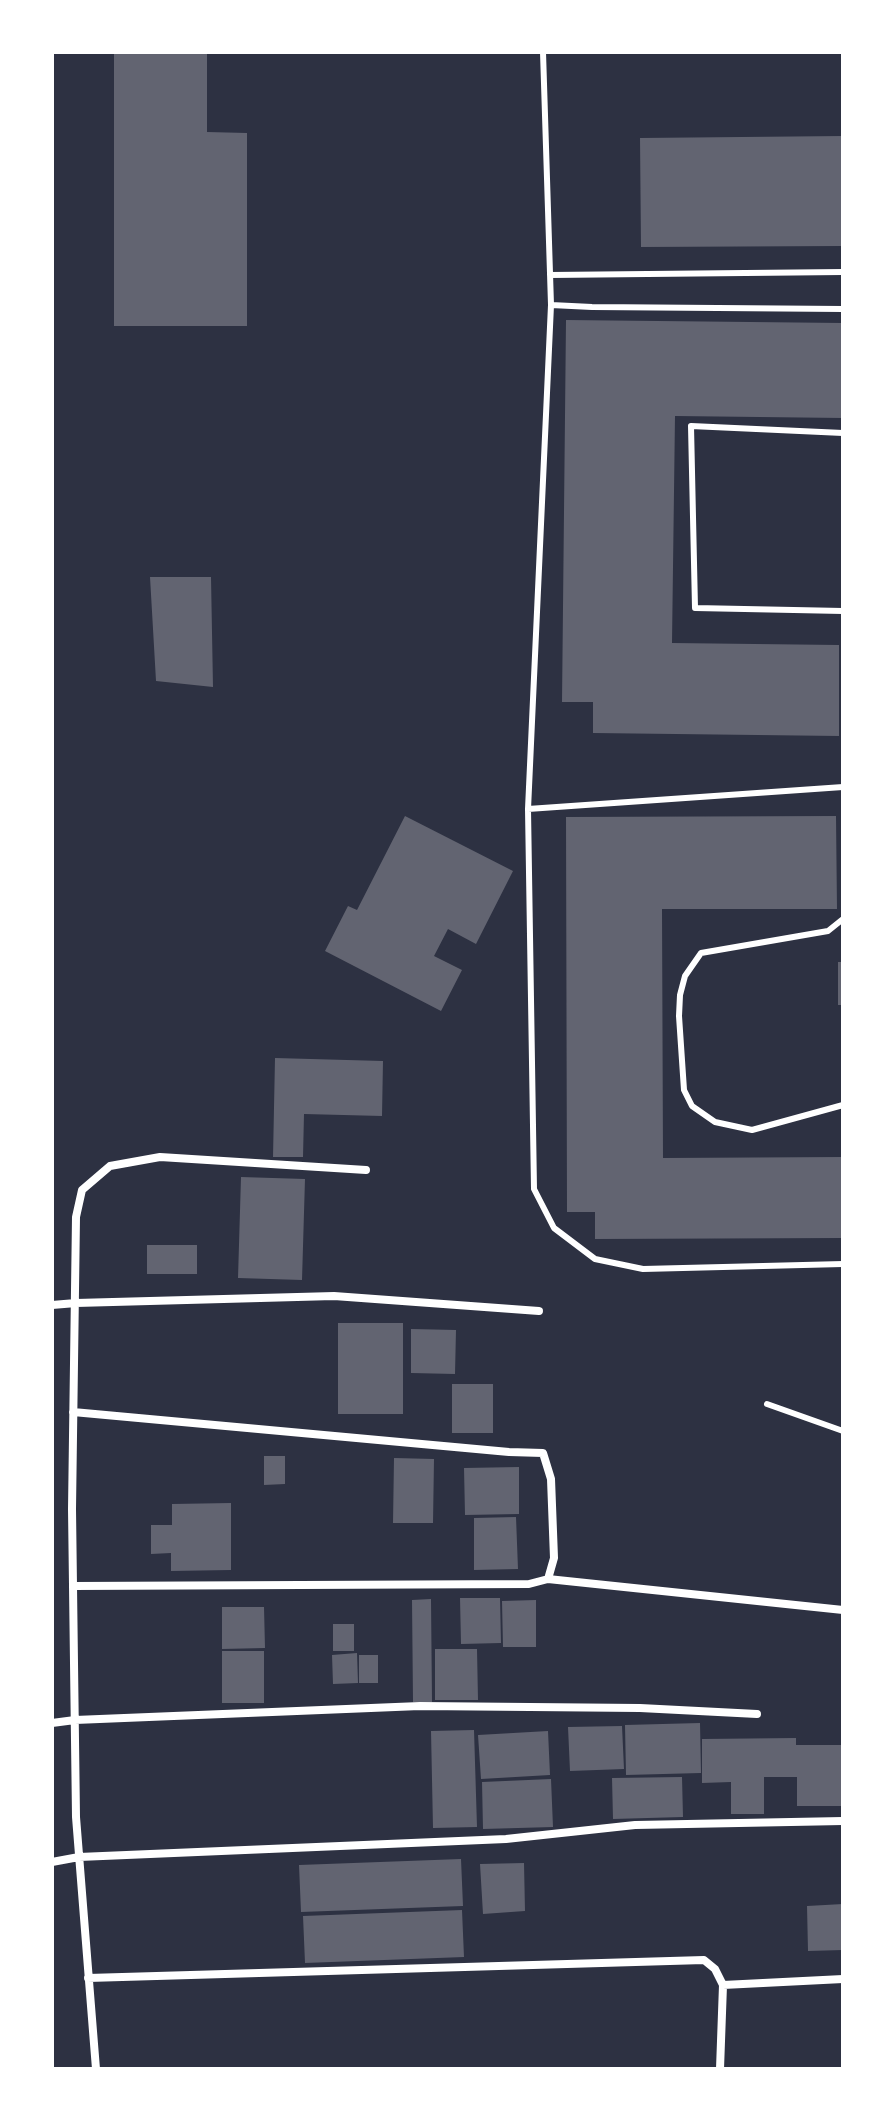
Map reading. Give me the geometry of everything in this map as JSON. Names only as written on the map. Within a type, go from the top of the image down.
[{"type":"street","points":[[96,2069],[76,1817],[73,1412],[76,1217],[82,1190],[110,1166],[160,1157],[366,1170]]},
{"type":"street","points":[[52,1305],[334,1296],[539,1311]]},
{"type":"street","points":[[73,1412],[543,1453],[551,1479],[554,1558],[548,1579]]},
{"type":"street","points":[[73,1586],[529,1584],[548,1579],[843,1610]]},
{"type":"street","points":[[52,1723],[420,1706],[640,1708],[757,1714]]},
{"type":"street","points":[[52,1862],[79,1857],[506,1839],[635,1825],[843,1821]]},
{"type":"street","points":[[88,1978],[704,1960],[715,1969],[723,1985],[720,2069]]},
{"type":"street","points":[[723,1985],[843,1979]]},
{"type":"lane","points":[[543,52],[551,305],[528,809],[534,1189],[554,1228],[595,1259],[643,1269],[843,1264]]},
{"type":"lane","points":[[550,275],[843,272]]},
{"type":"lane","points":[[551,305],[843,309]]},
{"type":"lane","points":[[843,433],[691,426],[695,608],[843,611]]},
{"type":"lane","points":[[528,809],[843,787]]},
{"type":"lane","points":[[843,919],[828,931],[701,953],[685,976],[679,1016],[684,1090],[692,1106],[715,1122],[752,1130],[843,1105]]},
{"type":"lane","points":[[767,1404],[843,1431]]},
{"type":"building","points":[[114,52],[207,52],[207,132],[247,133],[247,326],[114,326]]},
{"type":"building","points":[[843,136],[843,246],[641,247],[640,138]]},
{"type":"building","points":[[566,320],[843,323],[843,418],[675,416],[672,643],[839,645],[839,736],[593,733],[593,702],[562,702]]},
{"type":"building","points":[[150,577],[211,577],[213,687],[156,681]]},
{"type":"building","points":[[405,816],[513,871],[476,944],[448,929],[434,956],[462,970],[441,1011],[325,951],[348,906],[357,910]]},
{"type":"building","points":[[836,816],[837,909],[662,909],[663,1158],[843,1157],[843,1238],[595,1239],[595,1212],[567,1212],[566,817]]},
{"type":"building","points":[[838,962],[843,962],[843,1005],[838,1005]]},
{"type":"building","points":[[275,1058],[383,1061],[382,1116],[304,1114],[303,1157],[273,1157]]},
{"type":"building","points":[[241,1177],[305,1179],[302,1280],[238,1278]]},
{"type":"building","points":[[147,1245],[197,1245],[197,1274],[147,1274]]},
{"type":"building","points":[[338,1323],[403,1323],[403,1414],[338,1414]]},
{"type":"building","points":[[411,1329],[456,1330],[455,1374],[411,1373]]},
{"type":"building","points":[[452,1384],[493,1384],[493,1433],[452,1433]]},
{"type":"building","points":[[264,1456],[285,1456],[285,1484],[264,1485]]},
{"type":"building","points":[[394,1458],[434,1459],[433,1523],[393,1523]]},
{"type":"building","points":[[519,1467],[519,1514],[465,1515],[464,1468]]},
{"type":"building","points":[[231,1503],[231,1570],[171,1571],[171,1553],[151,1554],[151,1525],[172,1525],[172,1504]]},
{"type":"building","points":[[516,1517],[518,1569],[474,1570],[474,1518]]},
{"type":"building","points":[[460,1598],[500,1598],[501,1643],[461,1644]]},
{"type":"building","points":[[431,1599],[432,1702],[413,1702],[412,1600]]},
{"type":"building","points":[[536,1600],[536,1647],[503,1647],[502,1601]]},
{"type":"building","points":[[222,1607],[264,1607],[265,1648],[222,1649]]},
{"type":"building","points":[[333,1624],[354,1624],[354,1651],[333,1651]]},
{"type":"building","points":[[435,1649],[477,1649],[478,1700],[435,1700]]},
{"type":"building","points":[[222,1651],[264,1651],[264,1703],[222,1703]]},
{"type":"building","points":[[357,1653],[358,1683],[333,1684],[332,1655]]},
{"type":"building","points":[[359,1655],[378,1655],[378,1683],[359,1683]]},
{"type":"building","points":[[700,1723],[701,1773],[626,1775],[625,1725]]},
{"type":"building","points":[[622,1726],[624,1769],[570,1771],[568,1727]]},
{"type":"building","points":[[474,1730],[477,1827],[433,1828],[431,1731]]},
{"type":"building","points":[[548,1731],[550,1775],[481,1779],[478,1735]]},
{"type":"building","points":[[796,1738],[796,1745],[843,1745],[843,1806],[797,1806],[797,1777],[764,1777],[764,1814],[731,1814],[731,1782],[702,1783],[702,1739]]},
{"type":"building","points":[[682,1777],[683,1817],[613,1819],[612,1778]]},
{"type":"building","points":[[551,1779],[553,1827],[483,1829],[482,1782]]},
{"type":"building","points":[[461,1859],[463,1906],[301,1912],[299,1865]]},
{"type":"building","points":[[524,1863],[525,1911],[483,1914],[480,1864]]},
{"type":"building","points":[[843,1904],[843,1950],[808,1951],[807,1906]]},
{"type":"building","points":[[462,1910],[464,1957],[305,1963],[303,1916]]}]
